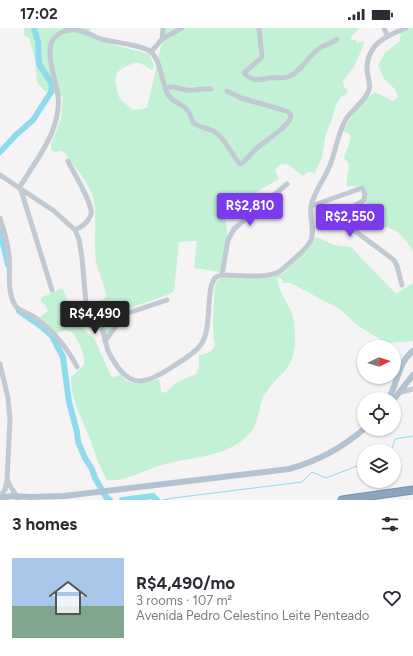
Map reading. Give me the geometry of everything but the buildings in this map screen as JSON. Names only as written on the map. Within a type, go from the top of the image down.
[{"type":"highway","points":[[342,500],[413,490]]},
{"type":"main road","points":[[401,368],[404,361],[413,351]]},
{"type":"main road","points":[[399,392],[411,377],[401,372]]},
{"type":"main road","points":[[48,500],[92,492],[264,472],[304,465],[326,456],[357,435]]},
{"type":"main road","points":[[0,497],[18,498],[64,496]]},
{"type":"street","points":[[162,39],[163,28]]},
{"type":"street","points":[[151,52],[162,39],[182,28]]},
{"type":"street","points":[[259,28],[262,57],[244,73],[251,79],[256,80],[287,77],[296,72],[307,62],[316,50],[337,39]]},
{"type":"street","points":[[384,28],[387,35]]},
{"type":"street","points":[[0,175],[54,211],[75,230],[79,239],[83,265],[86,303],[88,309],[101,326],[110,354],[120,369],[131,379],[139,382],[160,376],[201,346],[207,331],[211,289],[213,282],[217,277],[222,275],[266,276],[279,272],[310,243],[312,232],[311,206],[317,190],[330,166],[343,126],[353,110],[369,90],[368,64],[371,53],[378,41],[387,35],[406,28]]},
{"type":"street","points":[[52,290],[20,189],[47,143],[55,125],[58,96],[50,50],[51,44],[58,34],[81,30],[99,38],[144,48],[151,52],[158,66],[165,88],[172,100],[189,111],[192,122],[215,132],[241,164],[257,148],[280,130],[291,119],[291,116],[289,112],[241,98],[227,91]]},
{"type":"street","points":[[165,88],[177,87],[189,90],[204,88],[211,89]]},
{"type":"street","points":[[68,161],[84,190],[91,211],[91,215],[87,221],[75,230]]},
{"type":"street","points":[[222,275],[228,240],[231,233],[237,226],[287,184]]},
{"type":"street","points":[[311,206],[362,188],[365,194],[364,200],[348,210],[345,214],[345,220],[351,228],[394,260],[398,266],[402,285]]},
{"type":"street","points":[[0,218],[9,254],[10,290],[16,306],[48,327],[73,358],[77,367]]},
{"type":"street","points":[[105,341],[125,314],[167,300]]},
{"type":"street","points":[[0,364],[10,413],[7,480],[5,490],[0,497]]},
{"type":"street","points":[[401,394],[413,388],[409,384],[411,377]]},
{"type":"street","points":[[7,480],[18,498]]},
{"type":"green space","points":[[24,28],[91,28],[88,36],[96,40],[149,54],[154,65],[153,70],[140,63],[135,63],[121,69],[116,76],[115,82],[118,95],[134,110],[147,108],[165,28],[359,28],[352,36],[351,40],[356,40],[357,43],[363,41],[364,44],[354,67],[343,81],[344,87],[347,89],[347,93],[341,97],[336,104],[326,133],[322,157],[315,173],[308,172],[303,176],[286,164],[282,164],[275,170],[279,178],[277,180],[225,215],[228,238],[220,272],[194,268],[197,241],[179,242],[174,291],[127,310],[120,316],[105,335],[91,304],[104,299],[106,296],[96,261],[94,200],[87,184],[65,153],[51,150],[51,145],[61,118],[63,96],[45,91],[37,83],[35,59],[29,38],[24,35]]},
{"type":"green space","points":[[401,28],[413,28],[413,251],[398,232],[387,227],[372,224],[365,217],[367,209],[366,195],[363,187],[346,186],[349,165],[344,158],[350,143],[350,134],[343,131],[361,104],[375,92],[393,101],[398,97],[395,89],[384,79],[378,65],[385,53],[400,41]]},
{"type":"green space","points":[[316,237],[335,245],[351,247],[396,294],[413,283],[413,341],[401,342],[401,340],[381,340],[357,325],[340,309],[290,283],[284,283],[281,278],[277,278],[293,319],[295,342],[293,357],[285,371],[274,382],[263,397],[256,424],[251,432],[239,443],[219,452],[165,464],[122,479],[107,480],[76,406],[72,392],[71,377],[84,365],[84,356],[81,347],[72,332],[66,330],[56,333],[40,317],[48,311],[45,305],[41,302],[41,298],[62,288],[79,322],[88,334],[94,338],[111,376],[121,375],[124,379],[133,383],[144,383],[159,379],[162,393],[166,392],[176,383],[196,374],[199,368],[199,355],[208,353],[215,346],[213,315],[215,284],[218,280],[225,276],[271,276],[282,274]]},
{"type":"waterway","points":[[0,152],[33,120],[51,92],[52,84],[39,64],[38,42],[34,28]]},
{"type":"waterway","points":[[0,231],[8,265]]},
{"type":"waterway","points":[[19,311],[52,336],[63,357],[69,402],[77,432],[78,442],[95,478],[106,497],[110,500]]},
{"type":"waterway","points":[[393,444],[395,439],[413,436]]},
{"type":"waterway","points":[[163,500],[302,482],[312,472],[326,478],[357,466]]},
{"type":"waterway","points":[[122,500],[153,496],[157,500]]}]
